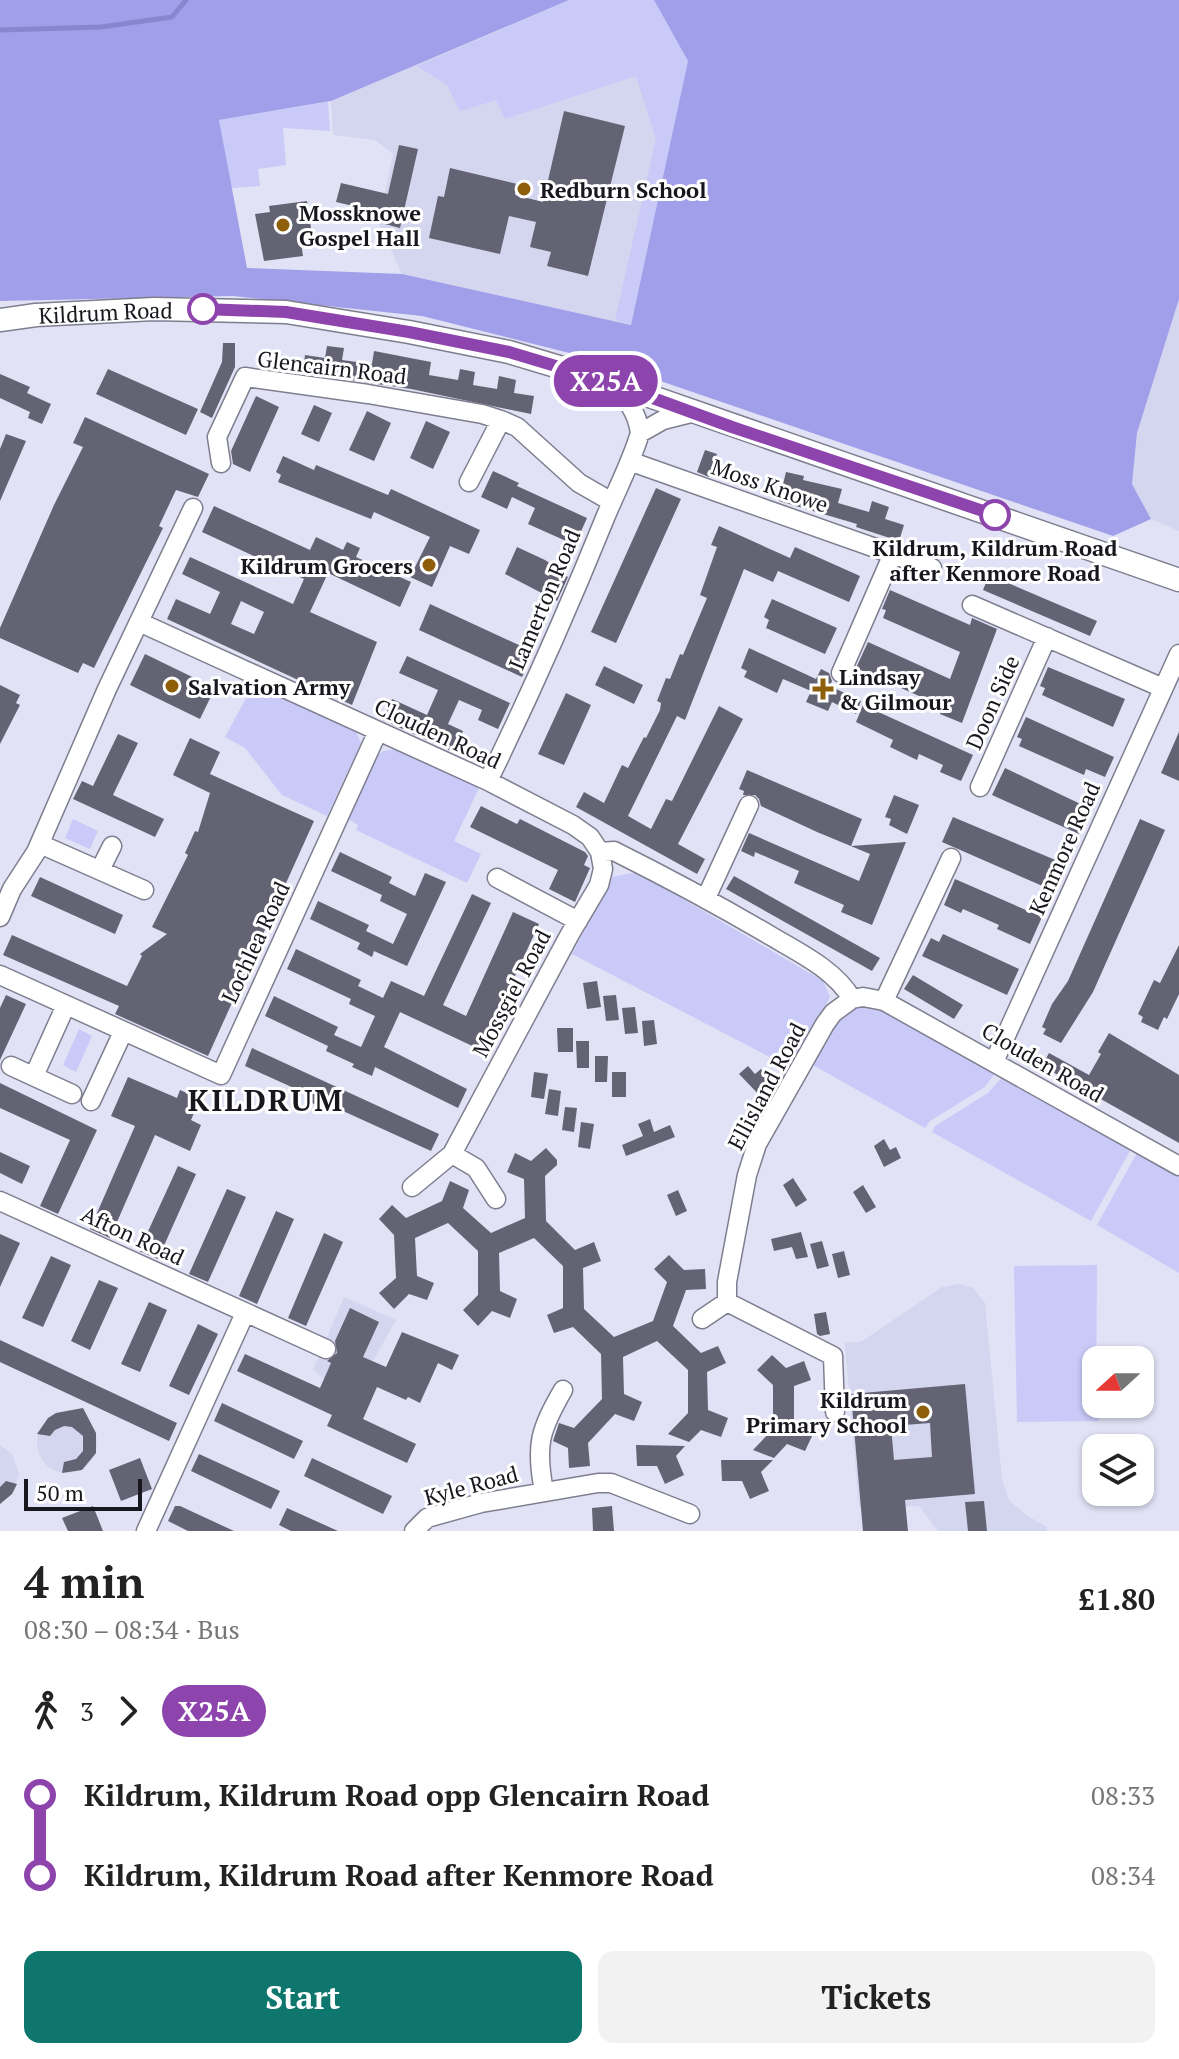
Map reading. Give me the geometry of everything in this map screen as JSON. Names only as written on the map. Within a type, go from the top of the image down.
[{"type":"street","name":"Kildrum Road","points":[[0,320],[36,315],[154,309],[286,312],[509,352],[609,382],[1179,580]]},
{"type":"street","name":"Glencairn Road","points":[[221,463],[217,437],[245,377],[368,394],[501,420],[517,427],[579,483],[612,502]]},
{"type":"street","points":[[609,382],[625,397],[640,433],[663,420],[691,413]]},
{"type":"street","points":[[469,482],[501,420]]},
{"type":"street","name":"Lamerton Road","points":[[488,781],[567,614],[612,502],[632,462],[640,433]]},
{"type":"street","name":"Moss Knowe","points":[[632,462],[932,568]]},
{"type":"street","points":[[0,914],[38,848],[193,508]]},
{"type":"street","points":[[841,673],[892,556]]},
{"type":"street","points":[[1148,569],[1176,590],[1179,596]]},
{"type":"street","name":"Doon Side","points":[[972,605],[1163,688]]},
{"type":"street","name":"Clouden Road","points":[[139,622],[488,781],[573,825],[590,837],[600,852],[614,851],[706,898],[809,959],[837,979],[852,999],[863,997],[884,1001],[1179,1166]]},
{"type":"street","name":"Doon Side","points":[[980,787],[1047,637]]},
{"type":"street","name":"Kenmore Road","points":[[994,1062],[1179,654]]},
{"type":"street","name":"Lochlea Road","points":[[0,975],[221,1075],[378,731]]},
{"type":"street","points":[[706,898],[749,805]]},
{"type":"street","points":[[100,870],[112,846]]},
{"type":"street","points":[[38,848],[144,890]]},
{"type":"street","name":"Mossgiel Road","points":[[412,1187],[452,1154],[599,885],[603,869],[600,852]]},
{"type":"street","points":[[884,1001],[951,858]]},
{"type":"street","points":[[497,878],[578,921]]},
{"type":"street","name":"Ellisland Road","points":[[727,1302],[727,1282],[747,1175],[757,1144],[825,1024],[833,1013],[852,999]]},
{"type":"street","points":[[34,1076],[66,1005]]},
{"type":"street","points":[[91,1101],[123,1032]]},
{"type":"street","points":[[11,1066],[72,1094]]},
{"type":"street","points":[[452,1154],[476,1168],[496,1199]]},
{"type":"street","name":"Afton Road","points":[[0,1201],[326,1349]]},
{"type":"street","points":[[702,1319],[727,1302],[833,1356],[835,1412]]},
{"type":"street","points":[[146,1531],[245,1313]]},
{"type":"street","name":"Kyle Road","points":[[544,1491],[538,1450],[548,1415],[563,1390]]},
{"type":"street","name":"Kyle Road","points":[[414,1531],[427,1518],[439,1514],[544,1491],[611,1483],[690,1514]]},
{"type":"shaded area","points":[[0,0],[569,0],[331,101],[219,120],[247,268],[402,274],[631,325],[688,61],[654,0],[1179,0],[1179,299],[1137,433],[1132,484],[1151,519],[1113,536],[605,362],[422,316],[233,296],[0,301]]},
{"type":"shaded area","name":"Redburn School","points":[[566,0],[655,0],[690,61],[632,325],[402,274],[379,224],[393,154],[375,140],[333,135],[331,101]]},
{"type":"shaded area","points":[[570,0],[654,0],[688,61],[631,324],[615,320],[656,139],[636,76],[505,119],[496,100],[460,111],[447,85],[417,66]]},
{"type":"shaded area","points":[[328,102],[330,131],[283,128],[286,165],[258,169],[260,186],[231,188],[219,120]]},
{"type":"shaded area","points":[[1179,299],[1179,531],[1151,519],[1132,484],[1137,433]]},
{"type":"shaded area","points":[[253,685],[355,729],[361,743],[327,816],[282,795],[245,748],[225,737]]},
{"type":"shaded area","points":[[398,749],[479,788],[454,841],[481,854],[467,883],[356,830],[358,825],[347,818],[374,759],[383,751]]},
{"type":"shaded area","points":[[73,819],[98,831],[90,849],[65,838]]},
{"type":"shaded area","points":[[637,872],[823,981],[830,997],[791,1068],[572,954],[612,877]]},
{"type":"shaded area","points":[[863,1005],[874,1005],[996,1072],[985,1087],[930,1121],[925,1128],[811,1064],[837,1021]]},
{"type":"shaded area","points":[[79,1029],[92,1036],[76,1072],[63,1065]]},
{"type":"shaded area","points":[[1003,1076],[1131,1149],[1091,1221],[932,1132],[935,1126],[988,1093]]},
{"type":"shaded area","points":[[1138,1151],[1179,1174],[1179,1273],[1097,1225]]},
{"type":"shaded area","points":[[1097,1265],[1096,1346],[1082,1346],[1082,1418],[1099,1418],[1099,1421],[1017,1422],[1014,1266]]},
{"type":"shaded area","name":"Kildrum Primary School","points":[[959,1284],[973,1288],[985,1303],[1002,1480],[1009,1500],[1047,1527],[1046,1531],[938,1531],[919,1506],[859,1507],[845,1343],[861,1342],[942,1287]]},
{"type":"shaded area","points":[[344,1297],[396,1320],[351,1400],[313,1370]]},
{"type":"shaded area","points":[[67,1413],[79,1415],[88,1422],[95,1431],[95,1455],[88,1464],[79,1471],[67,1473],[55,1471],[46,1464],[39,1455],[37,1443],[39,1431],[46,1422],[55,1415]]},
{"type":"shaded area","points":[[0,1445],[12,1454],[19,1474],[12,1494],[0,1502]]},
{"type":"building","points":[[564,111],[625,126],[588,276],[547,266],[551,252],[530,247],[536,222],[509,216],[500,254],[429,238],[438,196],[444,197],[450,168],[517,184],[515,195],[543,202]]},
{"type":"building","points":[[399,145],[418,149],[400,228],[381,223],[383,213],[336,202],[341,183],[388,194]]},
{"type":"building","name":"Mossknowe Gospel Hall","points":[[307,201],[312,235],[300,236],[303,256],[264,261],[255,214],[270,212],[269,206]]},
{"type":"building","points":[[223,343],[235,343],[235,367],[212,418],[200,412],[222,362]]},
{"type":"building","points":[[327,346],[344,348],[342,360],[372,364],[374,351],[431,362],[429,375],[458,380],[460,369],[475,372],[473,385],[497,389],[499,376],[516,380],[514,393],[534,396],[531,414],[411,389],[303,373],[305,355],[325,358]]},
{"type":"building","points":[[108,369],[198,409],[186,435],[96,394]]},
{"type":"building","points":[[0,374],[30,387],[27,393],[51,404],[42,424],[28,418],[30,412],[0,398]]},
{"type":"building","points":[[256,396],[279,407],[250,472],[233,464],[231,451]]},
{"type":"building","points":[[314,405],[332,413],[319,442],[301,434]]},
{"type":"building","points":[[367,411],[391,423],[374,461],[349,450]]},
{"type":"building","points":[[85,417],[209,474],[198,497],[176,490],[159,526],[163,528],[94,668],[83,663],[78,673],[0,638],[0,628],[83,447],[73,443]]},
{"type":"building","points":[[426,421],[450,432],[433,469],[410,458]]},
{"type":"building","points":[[6,434],[26,441],[0,501],[0,449]]},
{"type":"building","points":[[705,450],[717,454],[709,477],[697,472]]},
{"type":"building","points":[[283,456],[314,470],[316,465],[388,495],[391,489],[480,530],[469,554],[450,546],[432,587],[410,577],[430,537],[374,512],[371,519],[278,482],[281,475],[276,472]]},
{"type":"building","points":[[493,471],[519,483],[517,486],[587,518],[575,545],[528,524],[535,508],[512,497],[507,509],[481,497]]},
{"type":"building","points":[[786,472],[804,476],[803,480],[842,489],[838,503],[869,512],[872,501],[889,507],[885,519],[904,525],[899,541],[856,527],[857,524],[779,501]]},
{"type":"building","points":[[656,488],[681,499],[616,643],[591,632]]},
{"type":"building","points":[[214,506],[310,550],[316,537],[343,550],[347,542],[360,548],[356,557],[411,582],[400,607],[328,573],[310,612],[377,642],[352,705],[167,619],[176,599],[210,614],[220,592],[182,574],[190,557],[293,604],[304,579],[202,532]],"holes":[[[241,601],[264,612],[254,634],[231,624]]]},
{"type":"building","points":[[719,526],[790,558],[795,547],[860,576],[849,602],[778,571],[773,582],[744,569],[685,720],[677,716],[628,816],[651,829],[666,799],[672,801],[719,706],[743,719],[678,844],[705,859],[697,874],[576,807],[584,792],[604,803],[622,765],[628,768],[646,738],[660,710],[661,703],[657,701],[666,678],[670,679],[680,654],[683,655],[707,598],[700,595],[717,547],[711,545]]},
{"type":"building","points":[[517,547],[545,560],[557,568],[555,571],[568,577],[557,601],[505,574]]},
{"type":"building","points":[[989,575],[1097,621],[1090,636],[983,590]]},
{"type":"building","points":[[890,590],[970,625],[972,618],[997,629],[962,723],[940,714],[942,707],[937,704],[856,668],[868,642],[950,679],[960,652],[883,618],[886,610],[882,609]]},
{"type":"building","points":[[772,599],[837,628],[825,654],[766,628],[769,620],[764,617]]},
{"type":"building","points":[[430,604],[534,652],[522,677],[419,630]]},
{"type":"building","points":[[749,648],[816,679],[821,669],[829,673],[830,686],[861,701],[856,714],[832,702],[828,711],[806,702],[811,691],[783,679],[777,693],[744,677],[747,671],[741,668]]},
{"type":"building","name":"Salvation Army","points":[[145,654],[215,688],[200,719],[130,685]]},
{"type":"building","points":[[407,656],[510,703],[498,729],[478,720],[482,710],[459,700],[448,724],[463,731],[453,752],[383,720],[392,699],[427,715],[438,690],[399,673]]},
{"type":"building","points":[[604,666],[643,685],[634,704],[595,685]]},
{"type":"building","points":[[1048,667],[1125,699],[1113,727],[1042,695],[1045,688],[1040,686]]},
{"type":"building","points":[[0,685],[20,695],[16,703],[20,705],[0,744]]},
{"type":"building","points":[[566,693],[591,705],[564,765],[538,754]]},
{"type":"building","points":[[863,705],[973,755],[961,781],[940,772],[943,765],[919,754],[917,760],[890,747],[893,740],[856,722]]},
{"type":"building","points":[[1026,717],[1114,757],[1105,777],[1086,769],[1084,775],[1019,746],[1022,739],[1017,737]]},
{"type":"building","points":[[1179,732],[1179,781],[1161,773]]},
{"type":"building","points":[[118,734],[138,743],[113,795],[164,819],[155,837],[73,799],[82,781],[93,786]]},
{"type":"building","points":[[190,738],[220,752],[210,774],[314,821],[208,1056],[115,1014],[119,1006],[3,955],[12,935],[127,986],[142,956],[140,954],[167,934],[152,927],[188,855],[185,853],[195,831],[198,832],[210,793],[173,775]]},
{"type":"building","points":[[1005,768],[1091,809],[1079,834],[992,795]]},
{"type":"building","points":[[747,770],[862,819],[851,846],[906,842],[872,925],[841,912],[844,905],[794,883],[799,871],[755,852],[754,857],[741,851],[749,833],[859,881],[870,854],[817,832],[761,806],[755,795],[743,795],[744,791],[739,789]]},
{"type":"building","points":[[894,795],[919,805],[907,834],[889,825],[891,819],[885,817]]},
{"type":"building","points":[[481,806],[517,824],[520,819],[585,852],[588,856],[584,865],[590,868],[575,902],[549,889],[558,870],[470,827]]},
{"type":"building","points":[[953,817],[1065,864],[1054,891],[942,842]]},
{"type":"building","points":[[1140,819],[1165,830],[1093,992],[1061,1043],[1043,1034],[1046,1029],[1042,1027],[1052,1004],[1068,981]]},
{"type":"building","points":[[340,852],[392,877],[389,883],[415,896],[425,873],[446,882],[407,966],[374,951],[372,957],[357,949],[360,943],[310,919],[318,901],[369,925],[366,931],[393,944],[407,914],[380,901],[382,895],[331,871]]},
{"type":"building","points":[[734,876],[880,958],[872,971],[726,889]]},
{"type":"building","points":[[40,877],[123,915],[115,934],[31,896]]},
{"type":"building","points":[[955,879],[1042,917],[1030,944],[997,929],[999,925],[963,909],[961,913],[944,905]]},
{"type":"building","points":[[472,894],[491,903],[443,1005],[466,1016],[513,912],[539,924],[483,1051],[400,1012],[384,1047],[467,1089],[458,1108],[375,1067],[372,1076],[352,1067],[354,1064],[326,1051],[328,1046],[265,1016],[274,996],[338,1027],[334,1035],[361,1047],[375,1016],[349,1004],[351,999],[287,969],[296,949],[361,980],[358,986],[383,998],[391,981],[424,996]]},
{"type":"building","points":[[943,934],[1019,969],[1007,995],[922,956],[931,938],[939,942]]},
{"type":"building","points":[[1179,945],[1179,994],[1158,1030],[1141,1022],[1143,1017],[1138,1014],[1154,980],[1160,983]]},
{"type":"building","points":[[913,975],[963,1005],[954,1019],[904,989]]},
{"type":"building","points":[[597,981],[601,1007],[587,1009],[583,983]]},
{"type":"building","points":[[6,995],[26,1004],[0,1060],[0,1008]]},
{"type":"building","points":[[616,995],[619,1020],[606,1021],[603,996]]},
{"type":"building","points":[[635,1007],[638,1033],[625,1034],[622,1008]]},
{"type":"building","points":[[654,1020],[657,1044],[644,1046],[642,1021]]},
{"type":"building","points":[[557,1028],[573,1028],[573,1052],[558,1052]]},
{"type":"building","points":[[1109,1033],[1179,1075],[1179,1143],[1042,1066],[1049,1053],[1089,1075]]},
{"type":"building","points":[[576,1041],[589,1041],[589,1068],[577,1068]]},
{"type":"building","points":[[252,1048],[439,1134],[431,1151],[321,1101],[318,1106],[304,1099],[307,1094],[245,1066]]},
{"type":"building","points":[[595,1056],[608,1056],[607,1082],[595,1082]]},
{"type":"building","points":[[748,1066],[755,1074],[761,1069],[771,1080],[766,1085],[772,1092],[766,1102],[739,1074]]},
{"type":"building","points":[[534,1072],[548,1074],[544,1099],[531,1097]]},
{"type":"building","points":[[612,1072],[626,1072],[626,1097],[612,1097]]},
{"type":"building","points":[[128,1077],[177,1098],[180,1090],[200,1099],[191,1120],[201,1125],[190,1151],[155,1135],[110,1238],[90,1229],[135,1126],[111,1116]]},
{"type":"building","points":[[0,1083],[97,1130],[58,1214],[40,1206],[70,1140],[0,1108]]},
{"type":"building","points":[[549,1089],[561,1091],[558,1116],[545,1114]]},
{"type":"building","points":[[565,1107],[577,1108],[574,1132],[562,1130]]},
{"type":"building","points":[[650,1119],[654,1132],[670,1125],[675,1137],[626,1156],[622,1145],[643,1136],[638,1124]]},
{"type":"building","points":[[581,1122],[594,1124],[590,1149],[578,1147]]},
{"type":"building","points":[[884,1139],[890,1150],[896,1147],[901,1158],[884,1167],[874,1146]]},
{"type":"building","points":[[546,1148],[557,1160],[557,1165],[545,1176],[546,1221],[575,1250],[594,1242],[601,1261],[583,1268],[584,1309],[614,1337],[653,1321],[667,1282],[654,1269],[669,1255],[684,1270],[705,1269],[706,1289],[686,1290],[673,1326],[701,1353],[718,1346],[726,1363],[707,1372],[708,1410],[728,1418],[721,1437],[701,1430],[689,1442],[668,1434],[688,1413],[688,1370],[657,1341],[623,1357],[624,1394],[642,1402],[634,1421],[615,1414],[588,1443],[590,1466],[569,1468],[568,1448],[553,1441],[559,1423],[574,1428],[602,1399],[601,1354],[573,1327],[554,1333],[547,1315],[563,1308],[563,1266],[534,1238],[499,1253],[500,1291],[517,1299],[510,1318],[492,1311],[478,1326],[463,1310],[478,1295],[478,1251],[448,1223],[415,1238],[417,1276],[434,1283],[427,1300],[409,1294],[394,1309],[379,1293],[396,1278],[394,1235],[379,1219],[392,1205],[406,1218],[442,1201],[450,1181],[469,1190],[463,1208],[491,1233],[525,1218],[524,1179],[507,1172],[515,1153],[531,1161]]},
{"type":"building","points":[[0,1152],[30,1166],[22,1184],[0,1173]]},
{"type":"building","points":[[178,1166],[196,1174],[158,1259],[139,1251]]},
{"type":"building","points":[[793,1178],[807,1200],[796,1207],[783,1185]]},
{"type":"building","points":[[863,1185],[876,1207],[866,1213],[853,1192]]},
{"type":"building","points":[[227,1189],[246,1197],[208,1282],[189,1274]]},
{"type":"building","points":[[678,1190],[687,1211],[676,1216],[667,1195]]},
{"type":"building","points":[[276,1211],[294,1219],[257,1304],[239,1296]]},
{"type":"building","points":[[801,1232],[808,1257],[796,1259],[792,1247],[774,1251],[771,1239]]},
{"type":"building","points":[[324,1233],[343,1242],[306,1326],[288,1318]]},
{"type":"building","points":[[0,1234],[20,1243],[0,1287]]},
{"type":"building","points":[[822,1241],[829,1266],[817,1269],[810,1244]]},
{"type":"building","points":[[844,1251],[850,1275],[838,1278],[832,1254]]},
{"type":"building","points":[[51,1256],[71,1265],[43,1327],[22,1318]]},
{"type":"building","points":[[99,1280],[118,1288],[90,1350],[71,1341]]},
{"type":"building","points":[[149,1302],[167,1310],[140,1372],[121,1364]]},
{"type":"building","points":[[350,1308],[379,1322],[363,1357],[386,1367],[402,1332],[459,1355],[452,1370],[438,1363],[420,1403],[377,1387],[363,1419],[416,1444],[407,1463],[327,1426],[332,1415],[237,1371],[245,1354],[320,1388],[331,1363],[327,1361],[337,1353],[335,1341]]},
{"type":"building","points":[[826,1312],[830,1334],[820,1336],[814,1314]]},
{"type":"building","points":[[198,1324],[218,1334],[189,1395],[169,1386]]},
{"type":"building","points":[[0,1340],[177,1423],[169,1441],[0,1362]]},
{"type":"building","points":[[772,1355],[786,1368],[804,1361],[811,1380],[794,1386],[794,1425],[813,1434],[805,1451],[787,1444],[774,1458],[753,1450],[773,1429],[773,1385],[757,1370]]},
{"type":"building","points":[[965,1384],[975,1494],[905,1500],[908,1531],[863,1531],[851,1394]],"holes":[[[930,1423],[932,1457],[894,1460],[891,1426]]]},
{"type":"building","points":[[222,1403],[303,1441],[294,1459],[214,1421]]},
{"type":"building","points":[[83,1408],[96,1433],[96,1453],[82,1470],[62,1473],[64,1462],[76,1459],[83,1451],[83,1436],[72,1427],[64,1426],[50,1436],[37,1434],[48,1418],[56,1413]]},
{"type":"building","points":[[636,1445],[685,1446],[676,1456],[684,1475],[665,1484],[657,1466],[637,1466]]},
{"type":"building","points":[[199,1454],[280,1491],[271,1509],[191,1471]]},
{"type":"building","points":[[140,1458],[152,1489],[121,1501],[109,1470]]},
{"type":"building","points":[[312,1458],[392,1496],[383,1514],[304,1476]]},
{"type":"building","points":[[721,1460],[773,1460],[761,1472],[769,1491],[750,1499],[742,1481],[722,1481]]},
{"type":"building","points":[[6,1481],[17,1484],[12,1494],[0,1504],[0,1487]]},
{"type":"building","points":[[984,1501],[987,1531],[968,1531],[965,1502]]},
{"type":"building","points":[[93,1506],[103,1531],[68,1531],[62,1518]]},
{"type":"building","points":[[175,1506],[234,1531],[188,1531],[168,1521]]},
{"type":"building","points":[[612,1506],[614,1531],[593,1531],[592,1508]]},
{"type":"building","points":[[287,1508],[338,1531],[291,1531],[279,1525]]},
{"type":"waterway","points":[[0,30],[101,27],[172,17],[186,0]]},
{"type":"bus line","name":"X25A","points":[[203,309],[286,312],[509,352],[609,382],[732,427],[995,515]]},
{"type":"place","name":"Redburn School","points":[[524,189]]},
{"type":"place","name":"Mossknowe Gospel Hall","points":[[283,225]]},
{"type":"place","name":"Kildrum, Kildrum Road after Kenmore Road","points":[[995,515]]},
{"type":"place","name":"Kildrum Grocers","points":[[429,565]]},
{"type":"place","name":"Salvation Army","points":[[172,686]]},
{"type":"place","name":"Lindsay & Gilmour","points":[[823,689]]},
{"type":"place","name":"Kildrum Primary School","points":[[923,1412]]},
{"type":"district","name":"KILDRUM","points":[[266,1100]]}]
